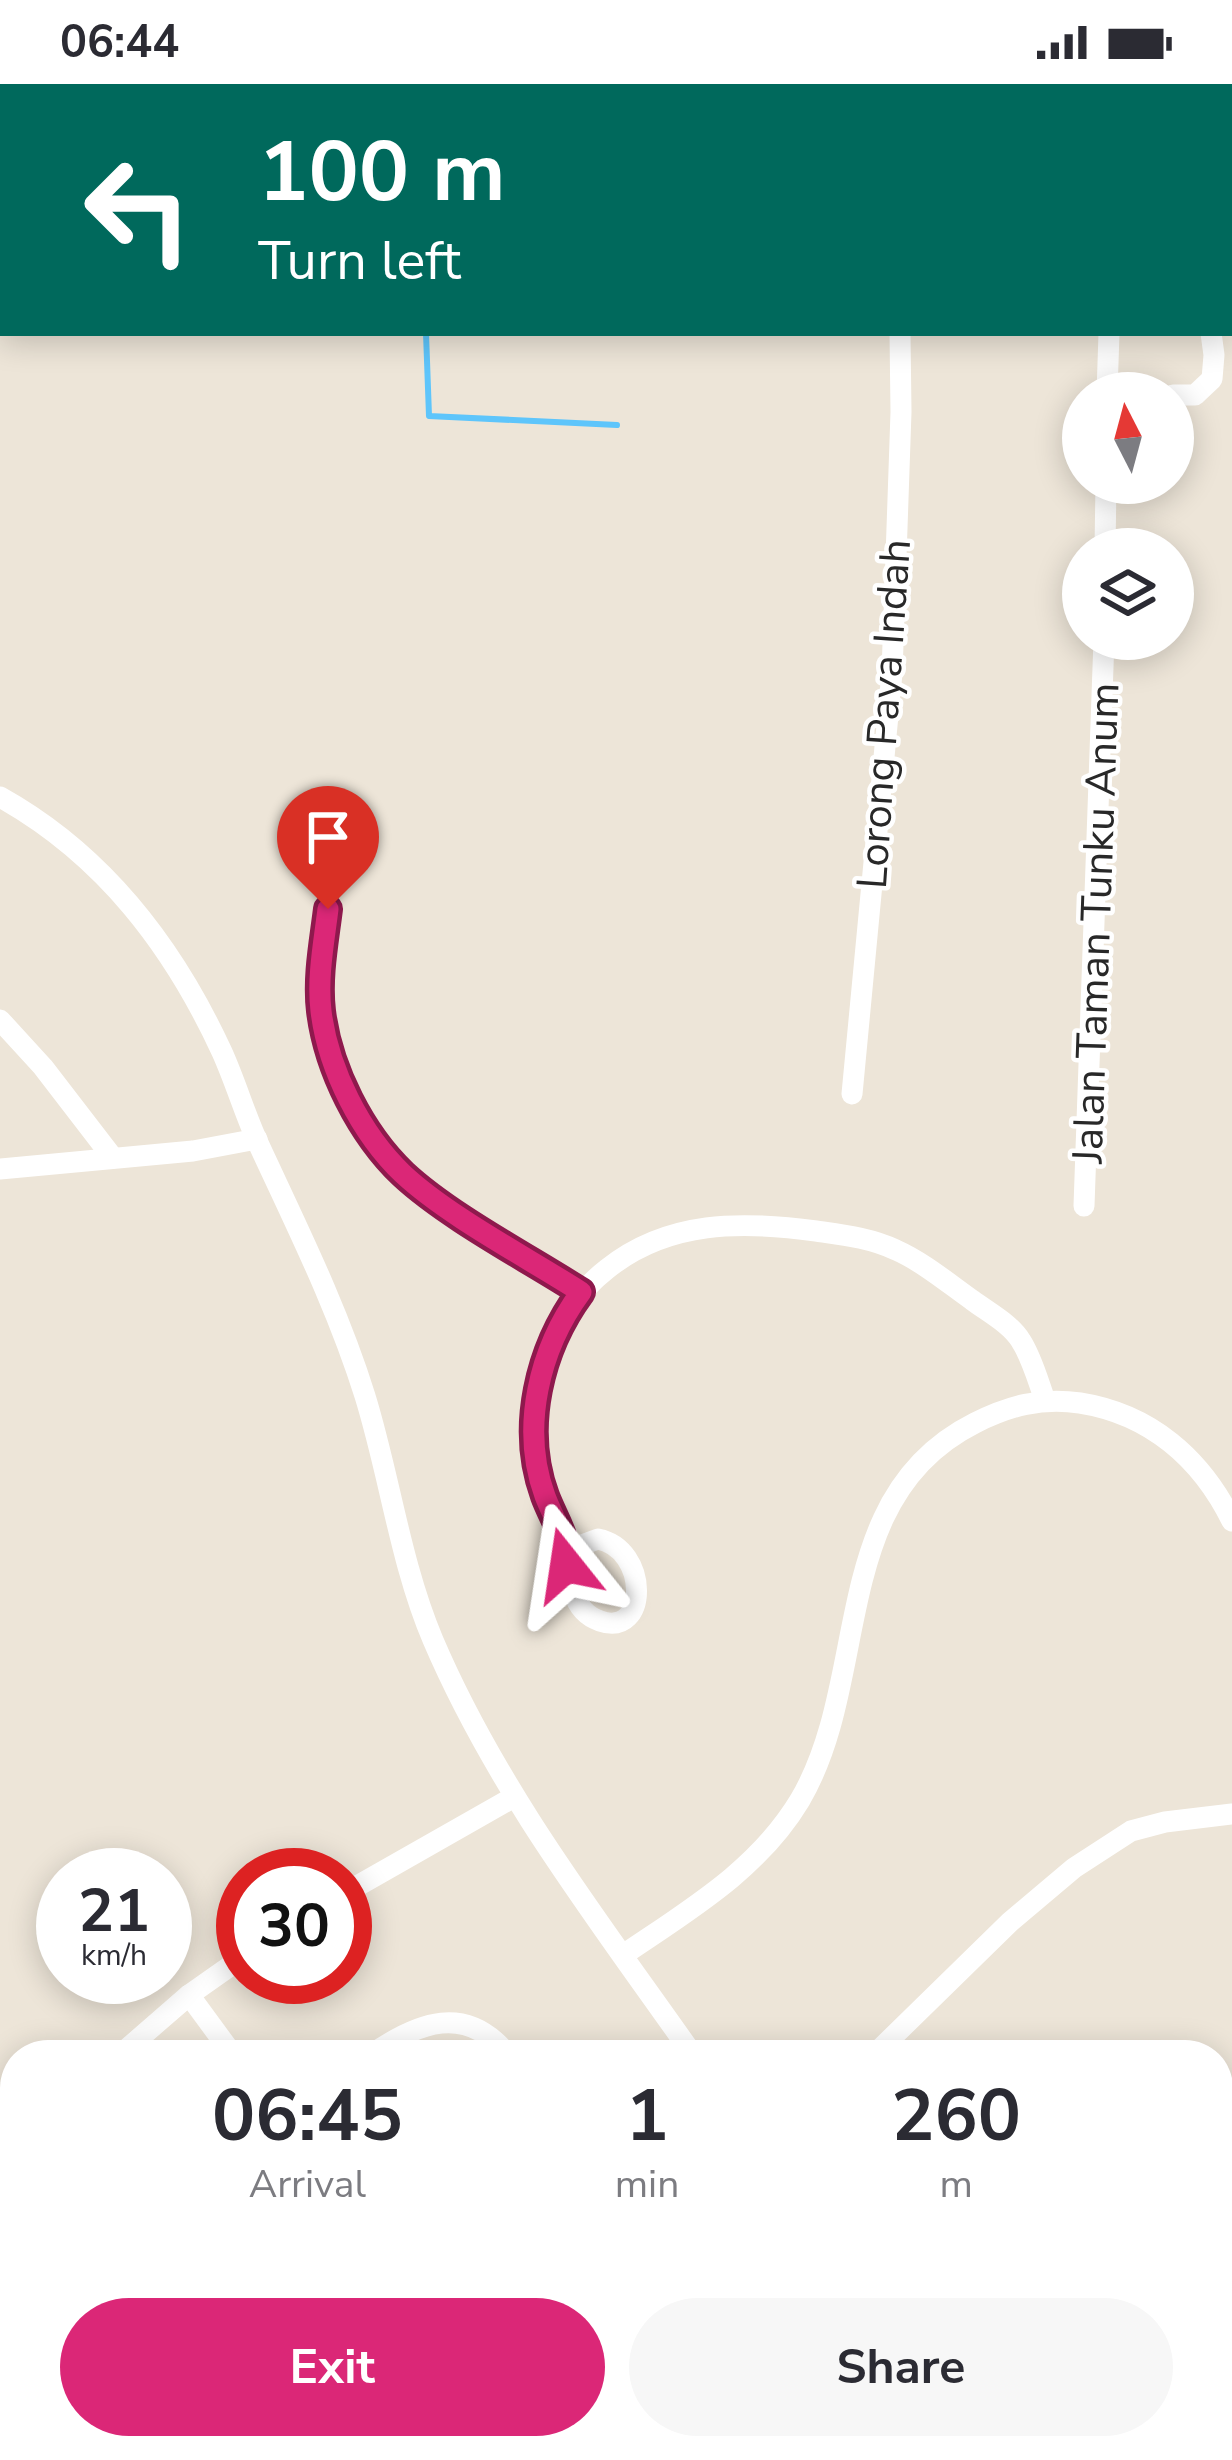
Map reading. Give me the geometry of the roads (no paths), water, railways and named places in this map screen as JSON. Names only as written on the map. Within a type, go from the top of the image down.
[{"type":"street","name":"Lorong Paya Indah","points":[[852,1094],[892,673],[900,336]]},
{"type":"street","points":[[1107,372],[1108,336]]},
{"type":"street","points":[[1194,395],[1212,379],[1211,336]]},
{"type":"street","name":"Jalan Taman Tunku Anum","points":[[1084,1206],[1103,660]]},
{"type":"street","points":[[0,797],[83,853],[158,937],[180,969],[221,1050],[348,1345],[373,1424],[414,1592],[466,1711],[514,1797],[682,2040]]},
{"type":"street","points":[[328,909],[321,977],[325,1033],[347,1095],[378,1143],[419,1187],[581,1292]]},
{"type":"street","points":[[0,1020],[113,1158]]},
{"type":"street","points":[[0,1168],[193,1151],[256,1139]]},
{"type":"street","points":[[568,1550],[542,1486],[534,1419],[548,1354],[567,1310],[581,1292],[645,1244],[701,1228],[747,1225],[863,1238],[909,1256],[1013,1331],[1045,1400]]},
{"type":"street","points":[[623,1955],[754,1862],[802,1795],[838,1694],[871,1542],[908,1476],[949,1438],[1021,1404],[1045,1400],[1123,1412],[1165,1436],[1201,1470],[1232,1521]]},
{"type":"street","points":[[372,1878],[514,1797]]},
{"type":"street","points":[[889,2040],[1010,1922],[1090,1857],[1131,1831],[1232,1814]]},
{"type":"street","points":[[192,1999],[222,2040]]},
{"type":"street","points":[[137,2040],[179,2004]]},
{"type":"street","points":[[395,2040],[445,2022],[475,2027],[490,2040]]},
{"type":"waterway","points":[[426,336],[429,416],[617,425]]}]
